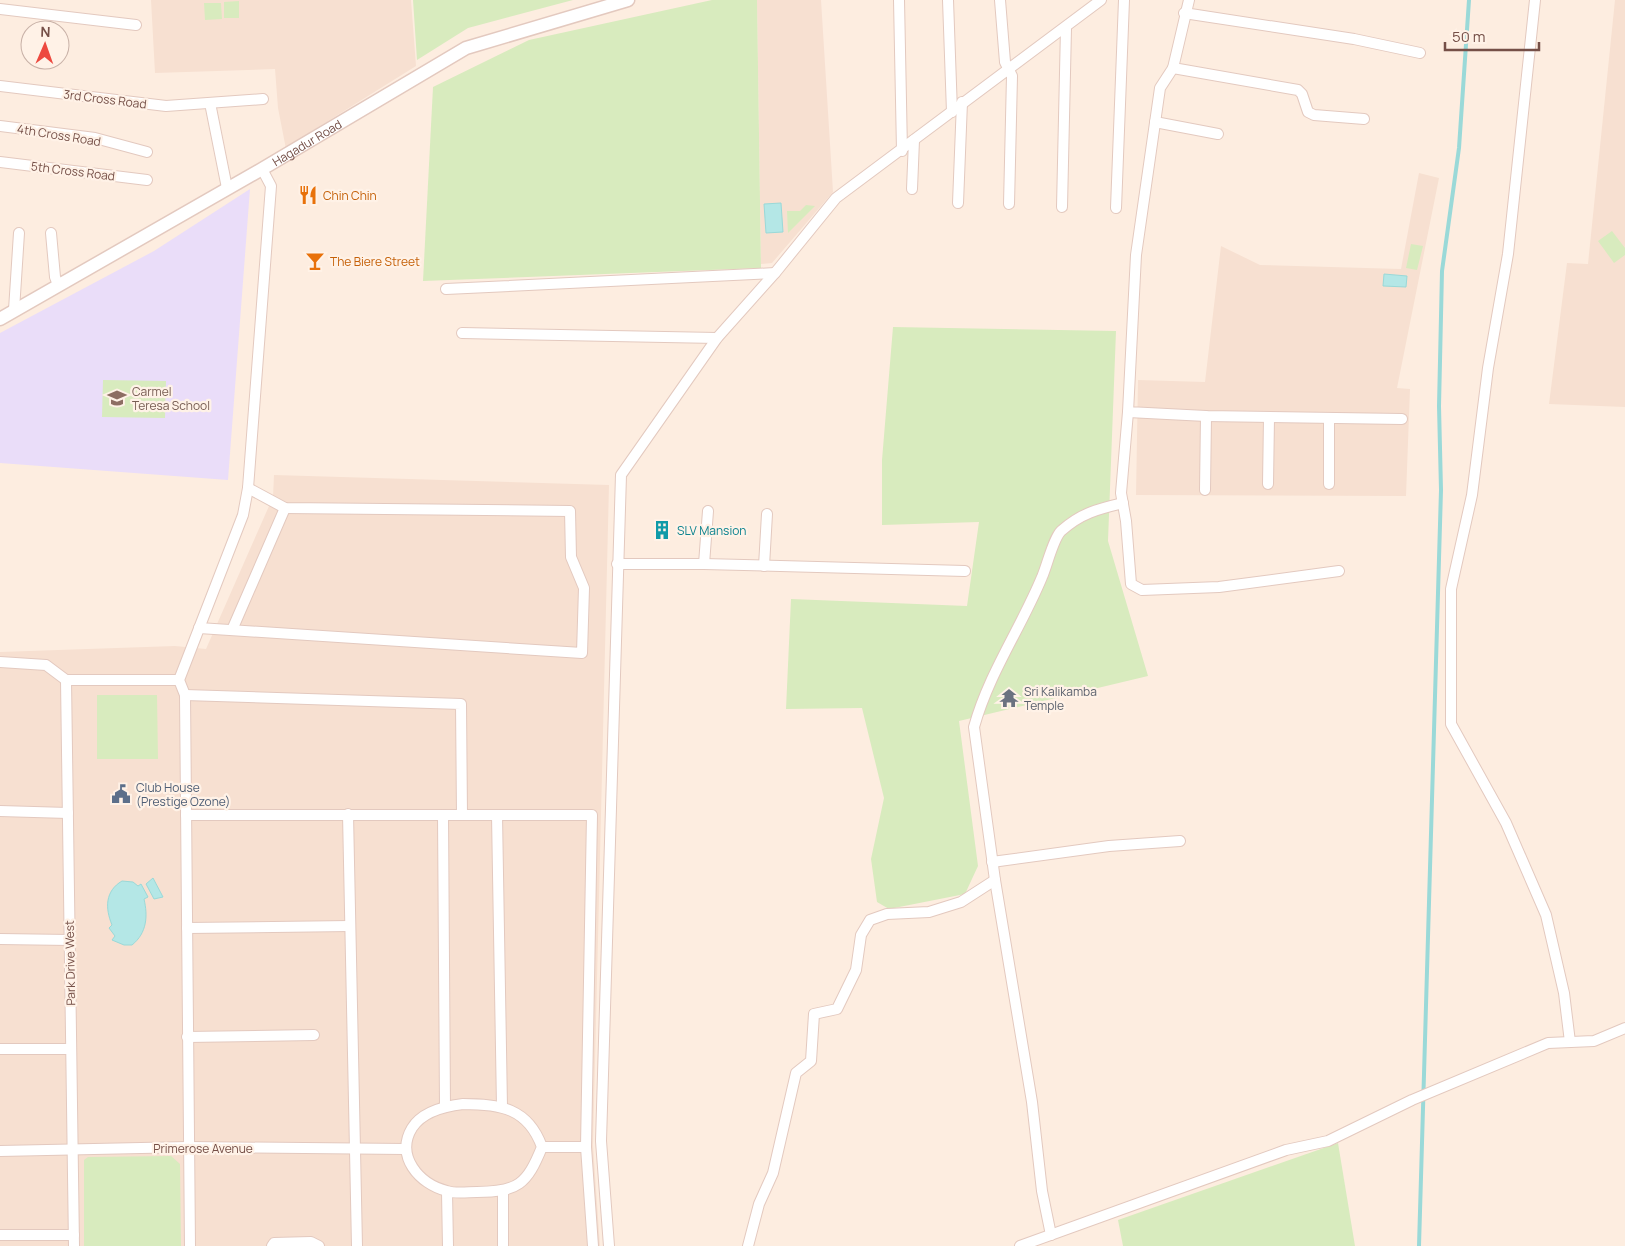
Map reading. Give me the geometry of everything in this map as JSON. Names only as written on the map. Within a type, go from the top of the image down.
[{"type":"street","name":"Hagadur Road","points":[[0,319],[466,48],[601,4],[628,0]]},
{"type":"street","points":[[899,0],[902,151]]},
{"type":"street","points":[[948,0],[952,112]]},
{"type":"street","points":[[1000,0],[1005,62],[1012,76],[1009,204]]},
{"type":"street","points":[[609,1246],[602,1142],[621,475],[717,338],[775,273],[836,198],[902,151],[962,102],[1066,28],[1101,0]]},
{"type":"street","points":[[1116,208],[1124,0]]},
{"type":"street","points":[[1189,0],[1184,13],[1173,68],[1160,88],[1136,256],[1128,412],[1121,493],[1131,584],[1142,590],[1219,587],[1340,571]]},
{"type":"street","points":[[1535,0],[1508,254],[1488,368],[1472,496],[1451,589],[1451,724],[1506,823],[1546,915],[1564,993],[1570,1042]]},
{"type":"street","points":[[0,9],[136,25]]},
{"type":"street","points":[[1184,13],[1354,39],[1420,52]]},
{"type":"street","points":[[1062,207],[1066,28]]},
{"type":"street","points":[[1173,68],[1298,90],[1302,94],[1308,112],[1314,115],[1364,120]]},
{"type":"street","name":"3rd Cross Road","points":[[0,86],[166,106],[263,99]]},
{"type":"street","points":[[958,203],[962,102]]},
{"type":"street","points":[[210,103],[227,188]]},
{"type":"street","points":[[1155,122],[1218,134]]},
{"type":"street","name":"4th Cross Road","points":[[0,126],[95,138],[148,152]]},
{"type":"street","points":[[912,189],[914,140]]},
{"type":"street","name":"5th Cross Road","points":[[0,162],[147,180]]},
{"type":"street","points":[[190,1246],[186,696],[179,680],[243,515],[248,488],[271,186],[262,168]]},
{"type":"street","points":[[14,310],[19,233]]},
{"type":"street","points":[[51,233],[55,277],[58,285]]},
{"type":"street","points":[[446,289],[775,273]]},
{"type":"street","points":[[462,333],[717,338]]},
{"type":"street","points":[[1128,412],[1269,418],[1402,419]]},
{"type":"street","points":[[1205,490],[1206,416]]},
{"type":"street","points":[[1268,484],[1269,418]]},
{"type":"street","points":[[1329,419],[1329,484]]},
{"type":"street","points":[[199,628],[582,653],[584,588],[571,557],[570,511],[285,508],[248,488]]},
{"type":"street","points":[[1051,1235],[1042,1191],[1032,1102],[992,862],[974,727],[980,707],[1007,645],[1042,578],[1060,533],[1087,512],[1122,503]]},
{"type":"street","points":[[232,630],[285,508]]},
{"type":"street","points":[[704,564],[708,511]]},
{"type":"street","points":[[764,566],[767,514]]},
{"type":"street","points":[[617,564],[704,564],[965,571]]},
{"type":"street","points":[[0,662],[46,665],[66,680],[179,680]]},
{"type":"street","name":"Park Drive West","points":[[66,680],[74,1241]]},
{"type":"street","points":[[186,696],[461,704],[462,815]]},
{"type":"street","points":[[0,811],[68,813]]},
{"type":"street","points":[[348,814],[357,1246]]},
{"type":"street","points":[[444,814],[445,1107]]},
{"type":"street","points":[[497,814],[502,1107]]},
{"type":"street","points":[[186,815],[592,814],[586,1147],[593,1246]]},
{"type":"street","points":[[992,862],[1109,846],[1180,841]]},
{"type":"street","points":[[748,1246],[756,1213],[773,1173],[796,1073],[811,1061],[814,1014],[837,1008],[856,970],[861,935],[870,920],[887,914],[929,912],[962,902],[995,880]]},
{"type":"street","points":[[187,928],[350,926]]},
{"type":"street","points":[[0,939],[70,940]]},
{"type":"street","points":[[1020,1246],[1286,1150],[1328,1141],[1412,1100],[1548,1043],[1594,1041],[1625,1028]]},
{"type":"street","points":[[187,1037],[314,1035]]},
{"type":"street","points":[[0,1049],[71,1049]]},
{"type":"street","points":[[463,1104],[502,1107],[520,1115],[536,1129],[542,1147],[533,1170],[522,1183],[503,1192],[447,1192],[423,1178],[410,1165],[405,1149],[412,1128],[428,1114],[445,1107],[463,1104]]},
{"type":"street","name":"Primerose Avenue","points":[[0,1151],[188,1147],[405,1149]]},
{"type":"street","points":[[542,1147],[586,1147]]},
{"type":"street","points":[[447,1192],[448,1246]]},
{"type":"street","points":[[503,1192],[503,1246]]},
{"type":"street","points":[[0,1235],[74,1241]]},
{"type":"street","points":[[272,1246],[274,1243],[311,1242],[319,1246]]},
{"type":"shaded area","points":[[151,0],[411,0],[416,66],[286,149],[278,108],[275,69],[155,73]]},
{"type":"shaded area","points":[[757,0],[821,0],[833,192],[772,263],[761,264]]},
{"type":"shaded area","points":[[1615,0],[1625,0],[1625,407],[1549,404],[1567,263],[1588,264]]},
{"type":"shaded area","points":[[1419,173],[1439,178],[1397,388],[1410,389],[1406,496],[1136,495],[1138,380],[1205,382],[1221,246],[1260,265],[1401,269]]},
{"type":"shaded area","name":"Carmel Teresa School","points":[[250,189],[228,480],[0,463],[0,333],[154,251]]},
{"type":"shaded area","points":[[274,475],[609,485],[593,1145],[600,1246],[0,1246],[0,652],[175,646],[206,649],[273,497]]},
{"type":"green space","points":[[413,0],[573,0],[468,28],[417,60]]},
{"type":"green space","points":[[712,0],[757,0],[761,268],[423,281],[433,87],[529,40]]},
{"type":"green space","points":[[239,1],[239,18],[224,18],[224,2]]},
{"type":"green space","points":[[204,3],[221,3],[222,19],[205,20]]},
{"type":"green space","points":[[806,205],[815,206],[788,233],[787,211],[800,211]]},
{"type":"green space","points":[[1612,231],[1625,248],[1625,255],[1614,263],[1598,241]]},
{"type":"green space","points":[[1411,244],[1423,246],[1417,270],[1406,268]]},
{"type":"green space","points":[[893,327],[1116,331],[1108,541],[1148,676],[959,721],[978,866],[965,894],[889,909],[877,902],[871,859],[884,798],[862,708],[786,709],[791,599],[967,606],[979,522],[882,525],[882,460]]},
{"type":"green space","points":[[103,380],[166,381],[165,418],[102,417]]},
{"type":"green space","points":[[97,695],[157,695],[158,759],[97,759]]},
{"type":"green space","points":[[1338,1143],[1355,1246],[1123,1246],[1118,1220]]},
{"type":"green space","points":[[171,1156],[180,1164],[181,1246],[84,1246],[84,1160],[88,1157]]},
{"type":"water","points":[[781,203],[783,232],[766,233],[764,204]]},
{"type":"water","points":[[1384,274],[1407,276],[1406,287],[1383,286]]},
{"type":"water","points":[[153,878],[163,897],[154,899],[146,884]]},
{"type":"water","points":[[122,881],[133,882],[138,886],[141,884],[148,897],[144,899],[146,918],[143,930],[132,945],[124,945],[112,940],[115,936],[109,928],[112,925],[108,912],[108,900],[112,890]]},
{"type":"waterway","points":[[1419,1246],[1441,490],[1439,406],[1442,271],[1459,148],[1469,0]]},
{"type":"place","name":"Chin Chin","points":[[308,195]]},
{"type":"place","name":"The Biere Street","points":[[315,261]]},
{"type":"place","name":"Carmel Teresa School","points":[[117,398]]},
{"type":"place","name":"SLV Mansion","points":[[662,530]]},
{"type":"place","name":"Sri Kalikamba Temple","points":[[1009,698]]},
{"type":"place","name":"Club House (Prestige Ozone)","points":[[121,794]]}]
